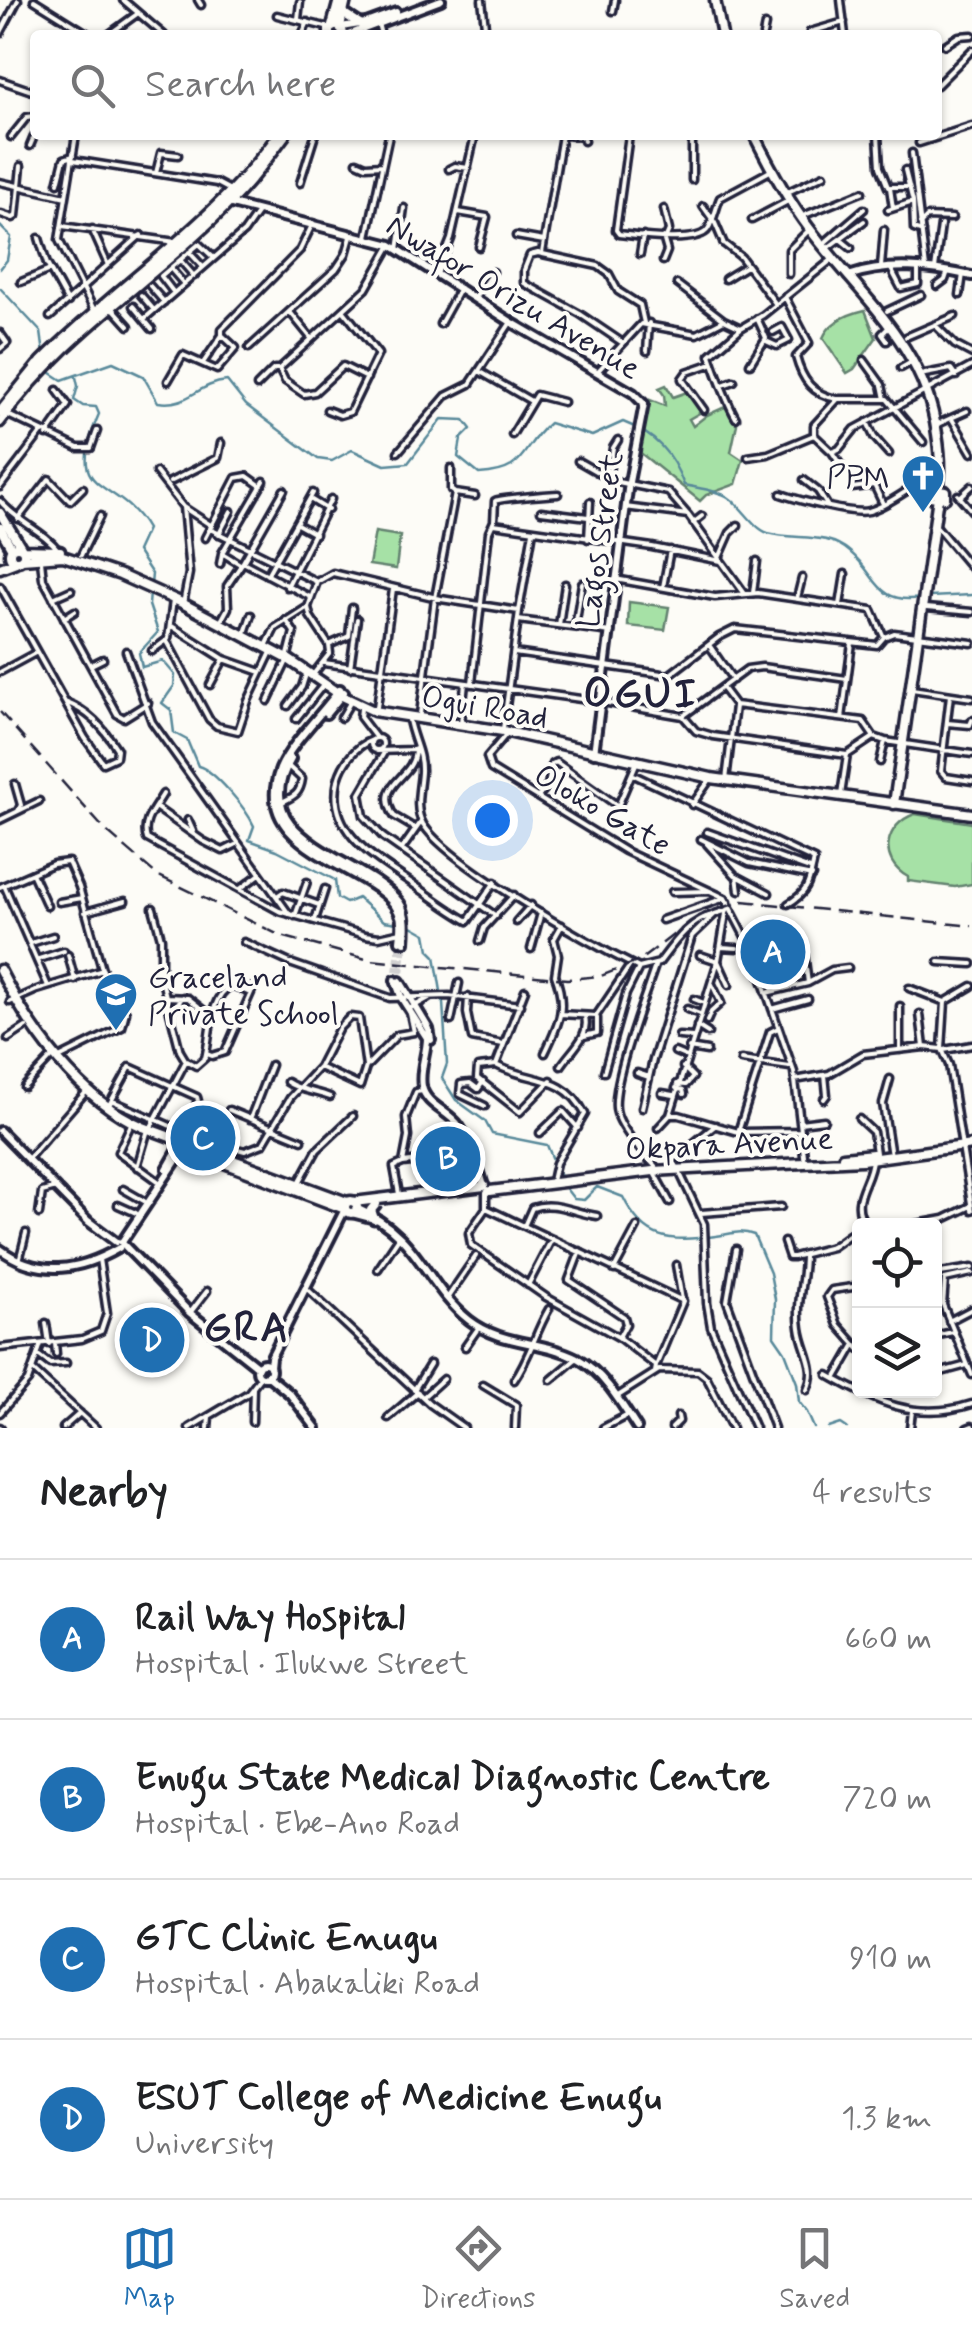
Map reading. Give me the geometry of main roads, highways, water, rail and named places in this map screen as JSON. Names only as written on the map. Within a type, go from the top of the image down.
[{"type":"main road","points":[[338,30],[343,0]]},
{"type":"main road","points":[[338,30],[343,0]]},
{"type":"main road","points":[[338,30],[430,0]]},
{"type":"main road","points":[[338,30],[378,24],[441,0]]},
{"type":"main road","points":[[718,0],[723,30]]},
{"type":"main road","points":[[343,13],[360,24]]},
{"type":"main road","points":[[43,362],[226,201],[277,140]]},
{"type":"main road","points":[[759,140],[807,222],[908,342],[940,422],[942,495],[898,799]]},
{"type":"main road","points":[[234,193],[246,209]]},
{"type":"main road","points":[[2,416],[43,362],[94,312],[226,201]]},
{"type":"main road","name":"Nwafor Orizu Avenue","points":[[226,201],[367,237],[395,248],[640,400]]},
{"type":"main road","points":[[826,243],[834,258],[886,311],[926,374],[938,439],[942,495]]},
{"type":"main road","points":[[851,275],[885,267],[968,275]]},
{"type":"main road","name":"Lagos Street","points":[[595,751],[628,482],[645,406],[640,400]]},
{"type":"main road","points":[[0,513],[17,537],[41,553]]},
{"type":"main road","points":[[0,528],[17,554]]},
{"type":"main road","points":[[17,537],[17,554]]},
{"type":"main road","name":"Ogui Road","points":[[41,553],[97,563]]},
{"type":"main road","name":"Ogui Road","points":[[0,566],[17,554],[81,554],[222,619],[269,647]]},
{"type":"main road","name":"Ogui Road","points":[[185,602],[288,657],[361,710],[460,722]]},
{"type":"main road","name":"Ogui Road","points":[[311,672],[324,684],[377,706],[726,778],[972,812]]},
{"type":"main road","points":[[340,692],[288,764],[281,786],[282,802],[290,823],[306,839],[399,902],[403,930],[392,902],[310,849],[288,828],[279,810],[279,771],[340,692]]},
{"type":"main road","name":"Ogui Road","points":[[638,760],[711,778],[726,778]]},
{"type":"main road","points":[[0,970],[5,991]]},
{"type":"main road","points":[[0,981],[37,1037]]},
{"type":"main road","points":[[398,981],[431,1038],[427,1090],[461,1122],[477,1152],[487,1188]]},
{"type":"main road","points":[[12,1000],[26,1027],[105,1112],[298,1186],[348,1210]]},
{"type":"main road","points":[[412,1008],[427,1038],[423,1091],[457,1123],[487,1188]]},
{"type":"main road","points":[[87,1091],[110,1104],[130,1124]]},
{"type":"main road","points":[[0,1131],[190,1314],[264,1369],[296,1400],[316,1428]]},
{"type":"main road","name":"Okpara Avenue","points":[[348,1210],[557,1175],[806,1162],[972,1142]]},
{"type":"main road","points":[[184,1144],[373,1218],[401,1235],[448,1298],[479,1327],[498,1338],[577,1358],[597,1374],[637,1428]]},
{"type":"main road","points":[[129,1227],[184,1144]]},
{"type":"main road","points":[[0,1250],[19,1262],[59,1269],[108,1254],[119,1244],[184,1144]]},
{"type":"main road","name":"Okpara Avenue","points":[[348,1210],[413,1197]]},
{"type":"main road","points":[[373,1218],[371,1212],[376,1204]]},
{"type":"main road","points":[[264,1369],[348,1210]]},
{"type":"waterway","points":[[0,226],[11,237],[7,260],[0,269]]},
{"type":"waterway","points":[[0,288],[41,332],[44,354]]},
{"type":"waterway","points":[[48,371],[62,380],[113,362],[143,376],[158,402],[169,403],[227,381],[246,405],[318,459],[332,461],[352,450],[385,465],[408,463],[442,419],[464,420],[471,429],[461,439],[458,457],[479,474],[495,472],[515,464],[549,423],[592,436],[623,422],[661,446],[684,485],[728,497],[768,533],[841,545],[886,593],[906,599],[921,598]]},
{"type":"waterway","points":[[76,377],[74,400],[96,407],[99,414],[89,441],[90,474],[135,512],[147,529],[137,551],[152,574],[151,585]]},
{"type":"waterway","points":[[150,593],[149,605],[158,632],[139,653],[142,667],[163,661],[175,675],[174,686],[162,703],[171,710],[174,733],[187,740],[198,766],[221,783],[245,810],[254,826],[249,840],[335,880],[337,898],[346,903],[358,898],[384,921],[397,923]]},
{"type":"waterway","points":[[929,597],[972,595]]},
{"type":"waterway","points":[[410,925],[426,934],[429,950],[435,956],[447,1064],[442,1078],[456,1100],[485,1121],[492,1134],[547,1145],[561,1179]]},
{"type":"waterway","points":[[564,1186],[574,1199],[584,1200],[597,1187],[623,1197],[640,1223],[660,1236],[685,1239],[740,1232],[754,1235],[770,1273],[775,1299],[774,1336],[785,1352],[797,1383],[799,1402],[814,1428]]},
{"type":"waterway","points":[[829,1428],[841,1424],[847,1428]]},
{"type":"tunnel","points":[[395,980],[400,941]]},
{"type":"tunnel","points":[[400,981],[405,942]]},
{"type":"railway","points":[[0,712],[106,831],[157,875],[281,936],[370,960],[567,979],[601,976],[639,961],[698,916],[743,901],[972,926]]},
{"type":"place","name":"PPM","points":[[923,514]]},
{"type":"place","name":"Rail Way Hospital","points":[[773,952]]},
{"type":"place","name":"Graceland Private School","points":[[116,1032]]},
{"type":"place","name":"GTC Clinic Enugu","points":[[203,1138]]},
{"type":"place","name":"Enugu State Medical Diagnostic Centre","points":[[448,1159]]},
{"type":"place","name":"ESUT College of Medicine Enugu","points":[[152,1340]]},
{"type":"district","name":"OGUI","points":[[641,692]]},
{"type":"district","name":"GRA","points":[[247,1326]]}]
